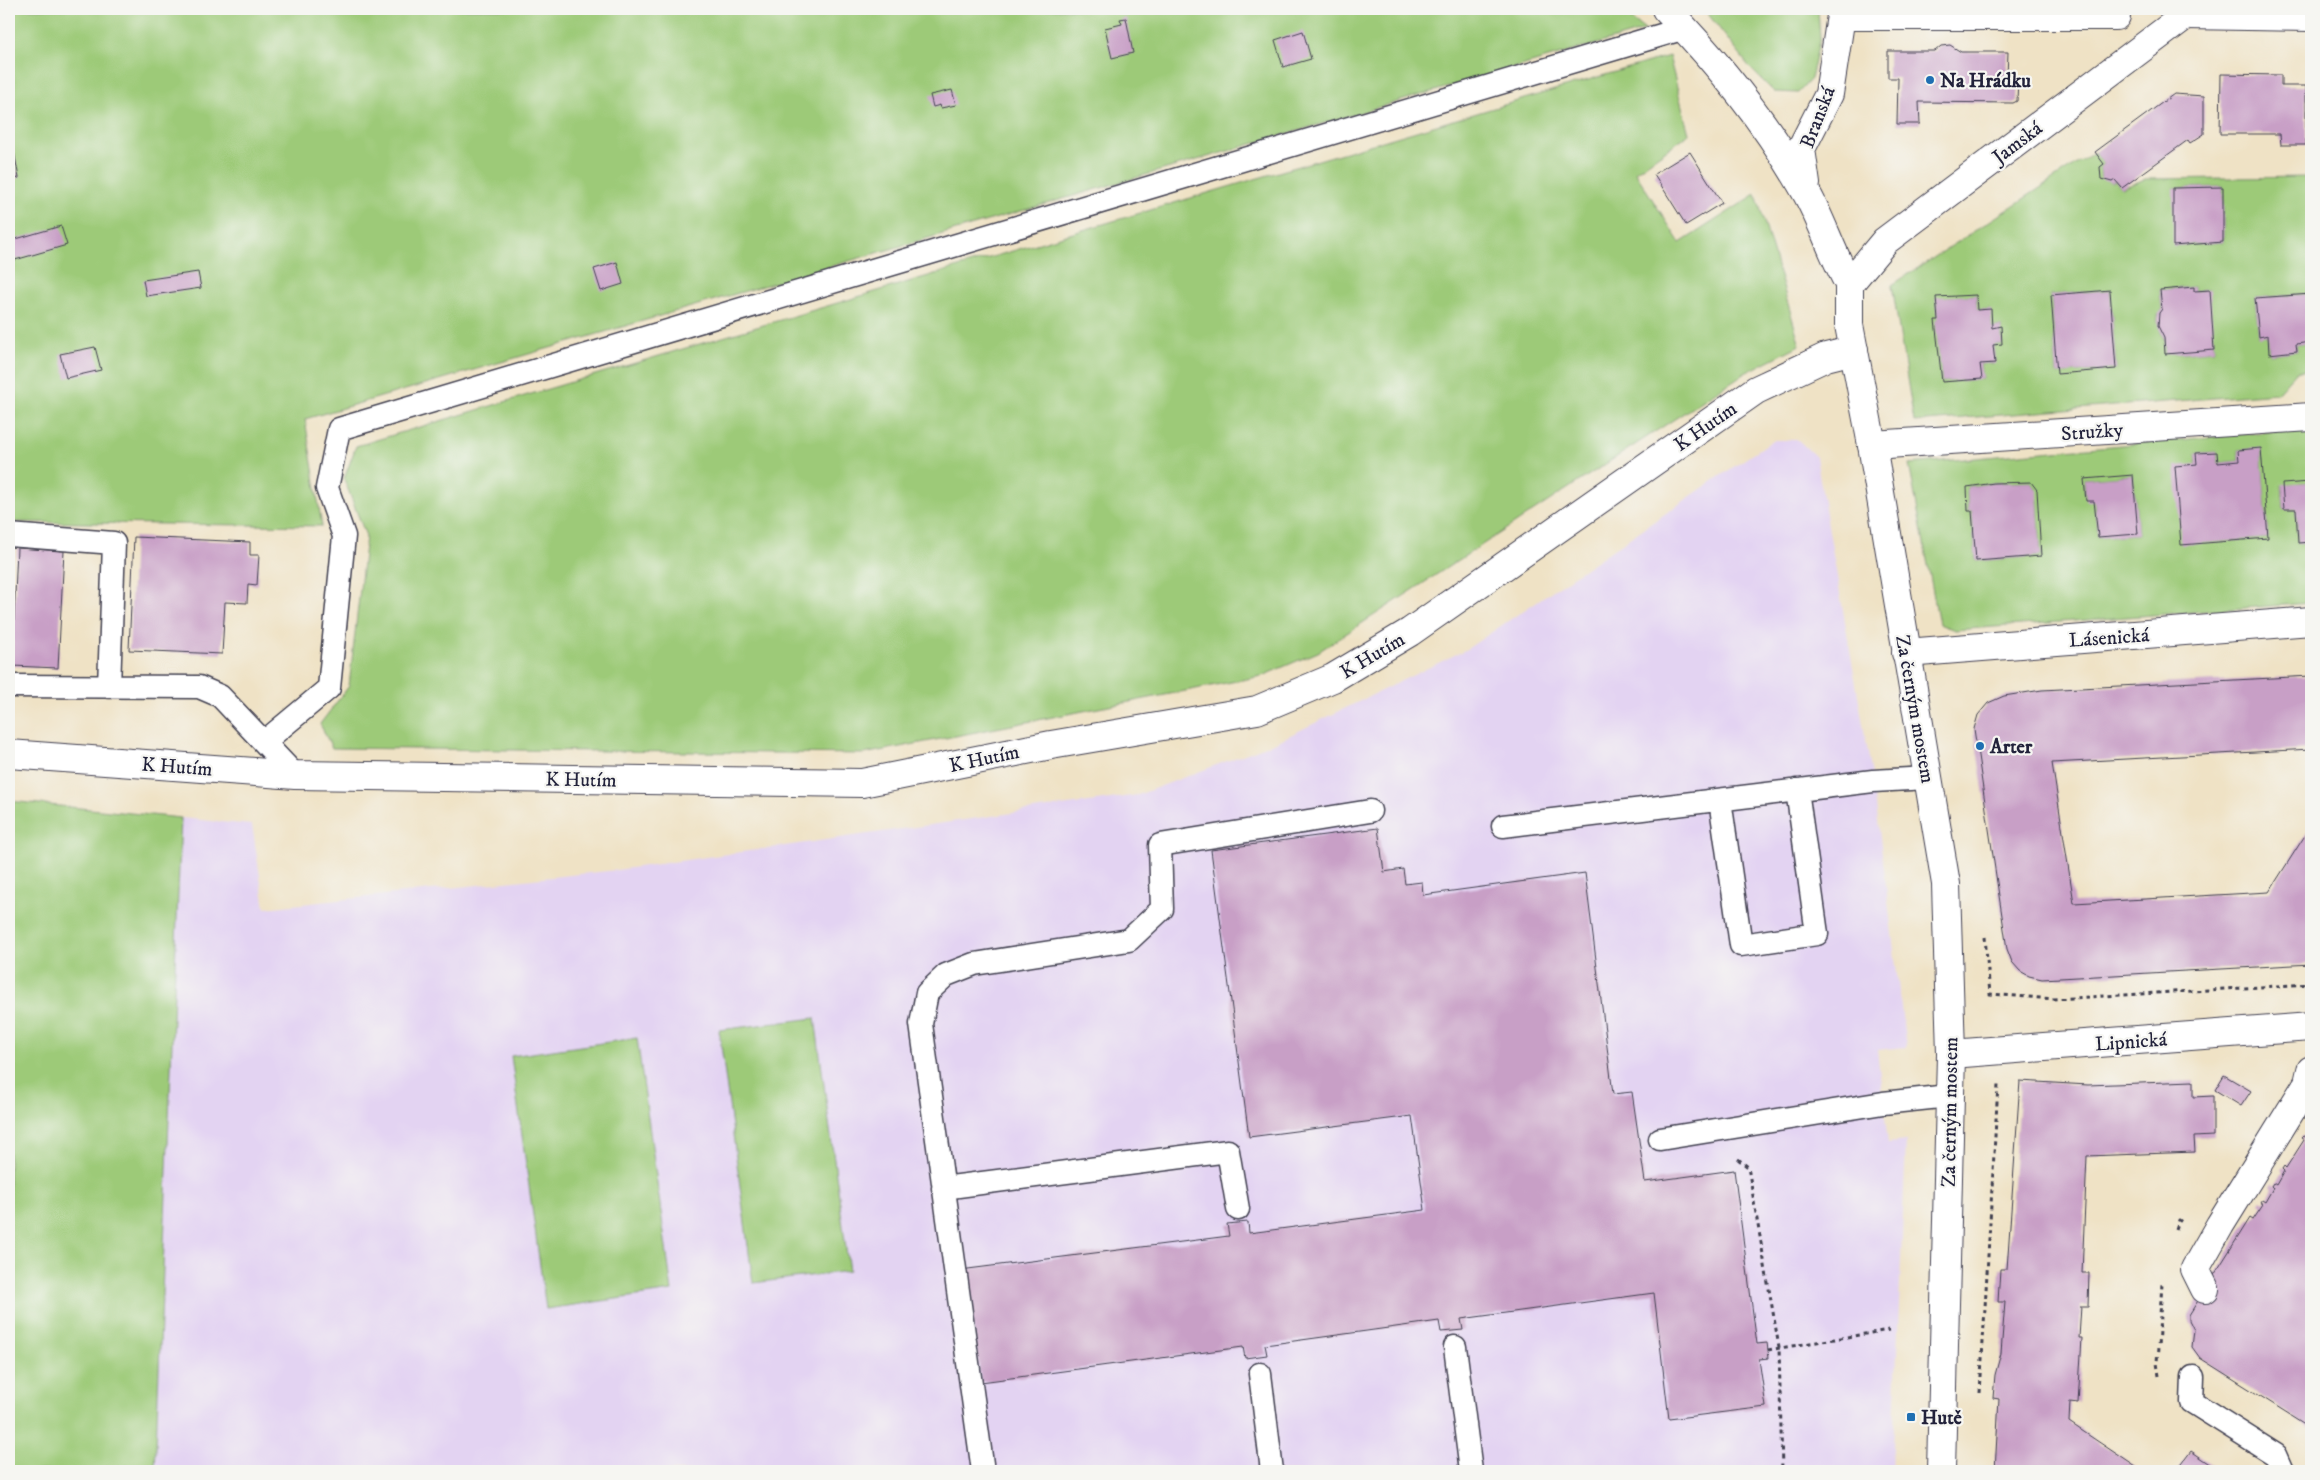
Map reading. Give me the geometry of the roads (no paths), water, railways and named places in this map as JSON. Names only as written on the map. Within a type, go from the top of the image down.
[{"type":"street","name":"Za černým mostem","points":[[1666,9],[1719,68],[1770,133],[1808,196],[1849,284],[1849,325],[1872,445],[1946,884],[1951,1054],[1941,1471]]},
{"type":"street","points":[[1842,12],[2116,16]]},
{"type":"street","name":"Branská","points":[[1808,196],[1801,149],[1829,94],[1842,12]]},
{"type":"street","points":[[2190,12],[2311,17]]},
{"type":"street","name":"Jamská","points":[[1849,284],[1885,241],[2190,12]]},
{"type":"street","name":"K Hutím","points":[[9,754],[295,775],[862,783],[1051,745],[1257,710],[1334,678],[1410,632],[1756,390],[1826,357],[1854,350]]},
{"type":"street","name":"Stružky","points":[[1872,445],[2311,417]]},
{"type":"street","name":"Lásenická","points":[[1906,653],[2311,621]]},
{"type":"street","name":"Lipnická","points":[[1951,1054],[2311,1027]]},
{"type":"street","points":[[2204,1289],[2195,1269],[2308,1082],[2311,1070]]},
{"type":"lane","points":[[264,742],[329,688],[344,536],[327,488],[339,429],[1684,28]]},
{"type":"lane","points":[[9,535],[114,543],[109,687]]},
{"type":"lane","points":[[9,686],[199,687],[220,696],[295,775]]},
{"type":"lane","points":[[1503,826],[1873,780],[1928,778]]},
{"type":"lane","points":[[1720,800],[1741,945],[1817,934],[1797,790]]},
{"type":"lane","points":[[983,1471],[921,1024],[927,993],[946,975],[974,964],[1129,940],[1162,909],[1160,845],[1370,811]]},
{"type":"lane","points":[[1660,1139],[1883,1104],[1949,1096]]},
{"type":"lane","points":[[943,1188],[1228,1150],[1238,1209]]},
{"type":"lane","points":[[1455,1347],[1471,1471]]},
{"type":"lane","points":[[1260,1374],[1272,1471]]},
{"type":"lane","points":[[2193,1377],[2192,1402],[2276,1454],[2283,1471]]},
{"type":"place","name":"Na Hrádku","points":[[1930,80]]},
{"type":"place","name":"Arter","points":[[1980,746]]},
{"type":"place","name":"Hutě","points":[[1911,1417]]}]
